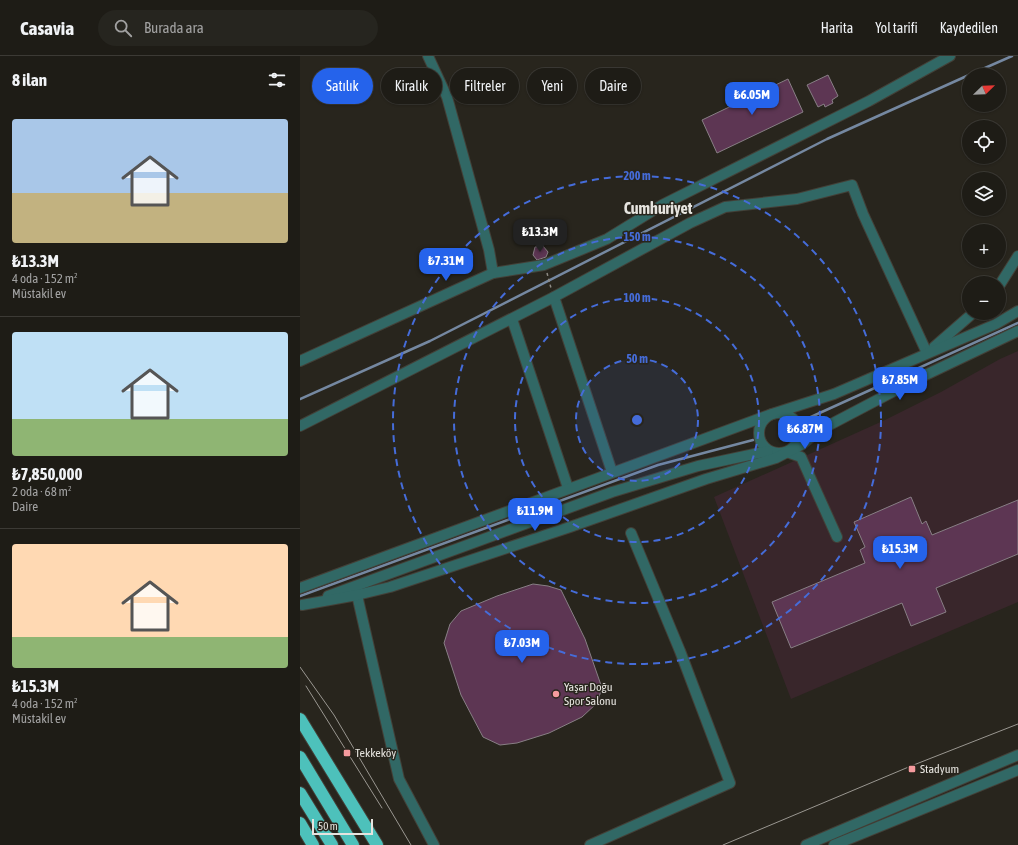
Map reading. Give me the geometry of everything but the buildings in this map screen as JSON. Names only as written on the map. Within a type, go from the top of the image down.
[{"type":"highway","points":[[300,719],[377,845]]},
{"type":"highway","points":[[300,757],[353,845]]},
{"type":"highway","points":[[300,793],[332,845]]},
{"type":"highway","points":[[300,823],[313,845]]},
{"type":"street","points":[[428,56],[446,97],[489,250],[493,273]]},
{"type":"street","points":[[300,361],[493,273],[544,265],[607,239],[662,205],[869,101],[950,56]]},
{"type":"street","points":[[300,426],[554,298],[690,223],[725,207],[797,199],[852,185],[863,214],[927,353]]},
{"type":"street","points":[[1005,276],[1018,256]]},
{"type":"street","points":[[554,298],[612,472]]},
{"type":"street","points":[[300,588],[612,472],[772,414],[834,394],[996,324],[1018,311]]},
{"type":"street","points":[[512,319],[568,488]]},
{"type":"street","points":[[927,353],[965,320]]},
{"type":"street","points":[[301,606],[390,587],[570,527],[692,484],[776,458],[825,427],[917,379],[1018,331]]},
{"type":"street","points":[[301,606],[612,492],[698,466],[768,451],[781,454],[787,452],[798,443],[799,429],[792,417],[779,412],[772,414],[762,422],[759,428],[760,441],[768,451]]},
{"type":"street","points":[[787,452],[801,457],[837,537]]},
{"type":"street","points":[[590,845],[730,783],[680,650],[630,533]]},
{"type":"street","points":[[357,595],[399,779],[434,845]]},
{"type":"street","points":[[806,845],[1018,755]]},
{"type":"street","points":[[834,845],[1018,770]]},
{"type":"path","points":[[544,265],[554,298]]},
{"type":"shaded area","points":[[1018,351],[1018,602],[791,699],[714,497],[885,420]]},
{"type":"waterway","points":[[985,68],[1012,56]]},
{"type":"waterway","points":[[300,399],[430,341],[827,139],[962,78]]},
{"type":"waterway","points":[[802,421],[1018,323]]},
{"type":"waterway","points":[[300,596],[658,465],[753,440]]},
{"type":"tram line","points":[[300,667],[334,715],[411,845]]},
{"type":"tram line","points":[[306,686],[382,808]]},
{"type":"tram line","points":[[723,845],[911,766],[1018,724]]},
{"type":"place","name":"Yaşar Doğu Spor Salonu","points":[[556,694]]},
{"type":"place","name":"Tekkeköy","points":[[347,753]]},
{"type":"place","name":"Stadyum","points":[[912,769]]},
{"type":"district","name":"Cumhuriyet","points":[[658,208]]}]
